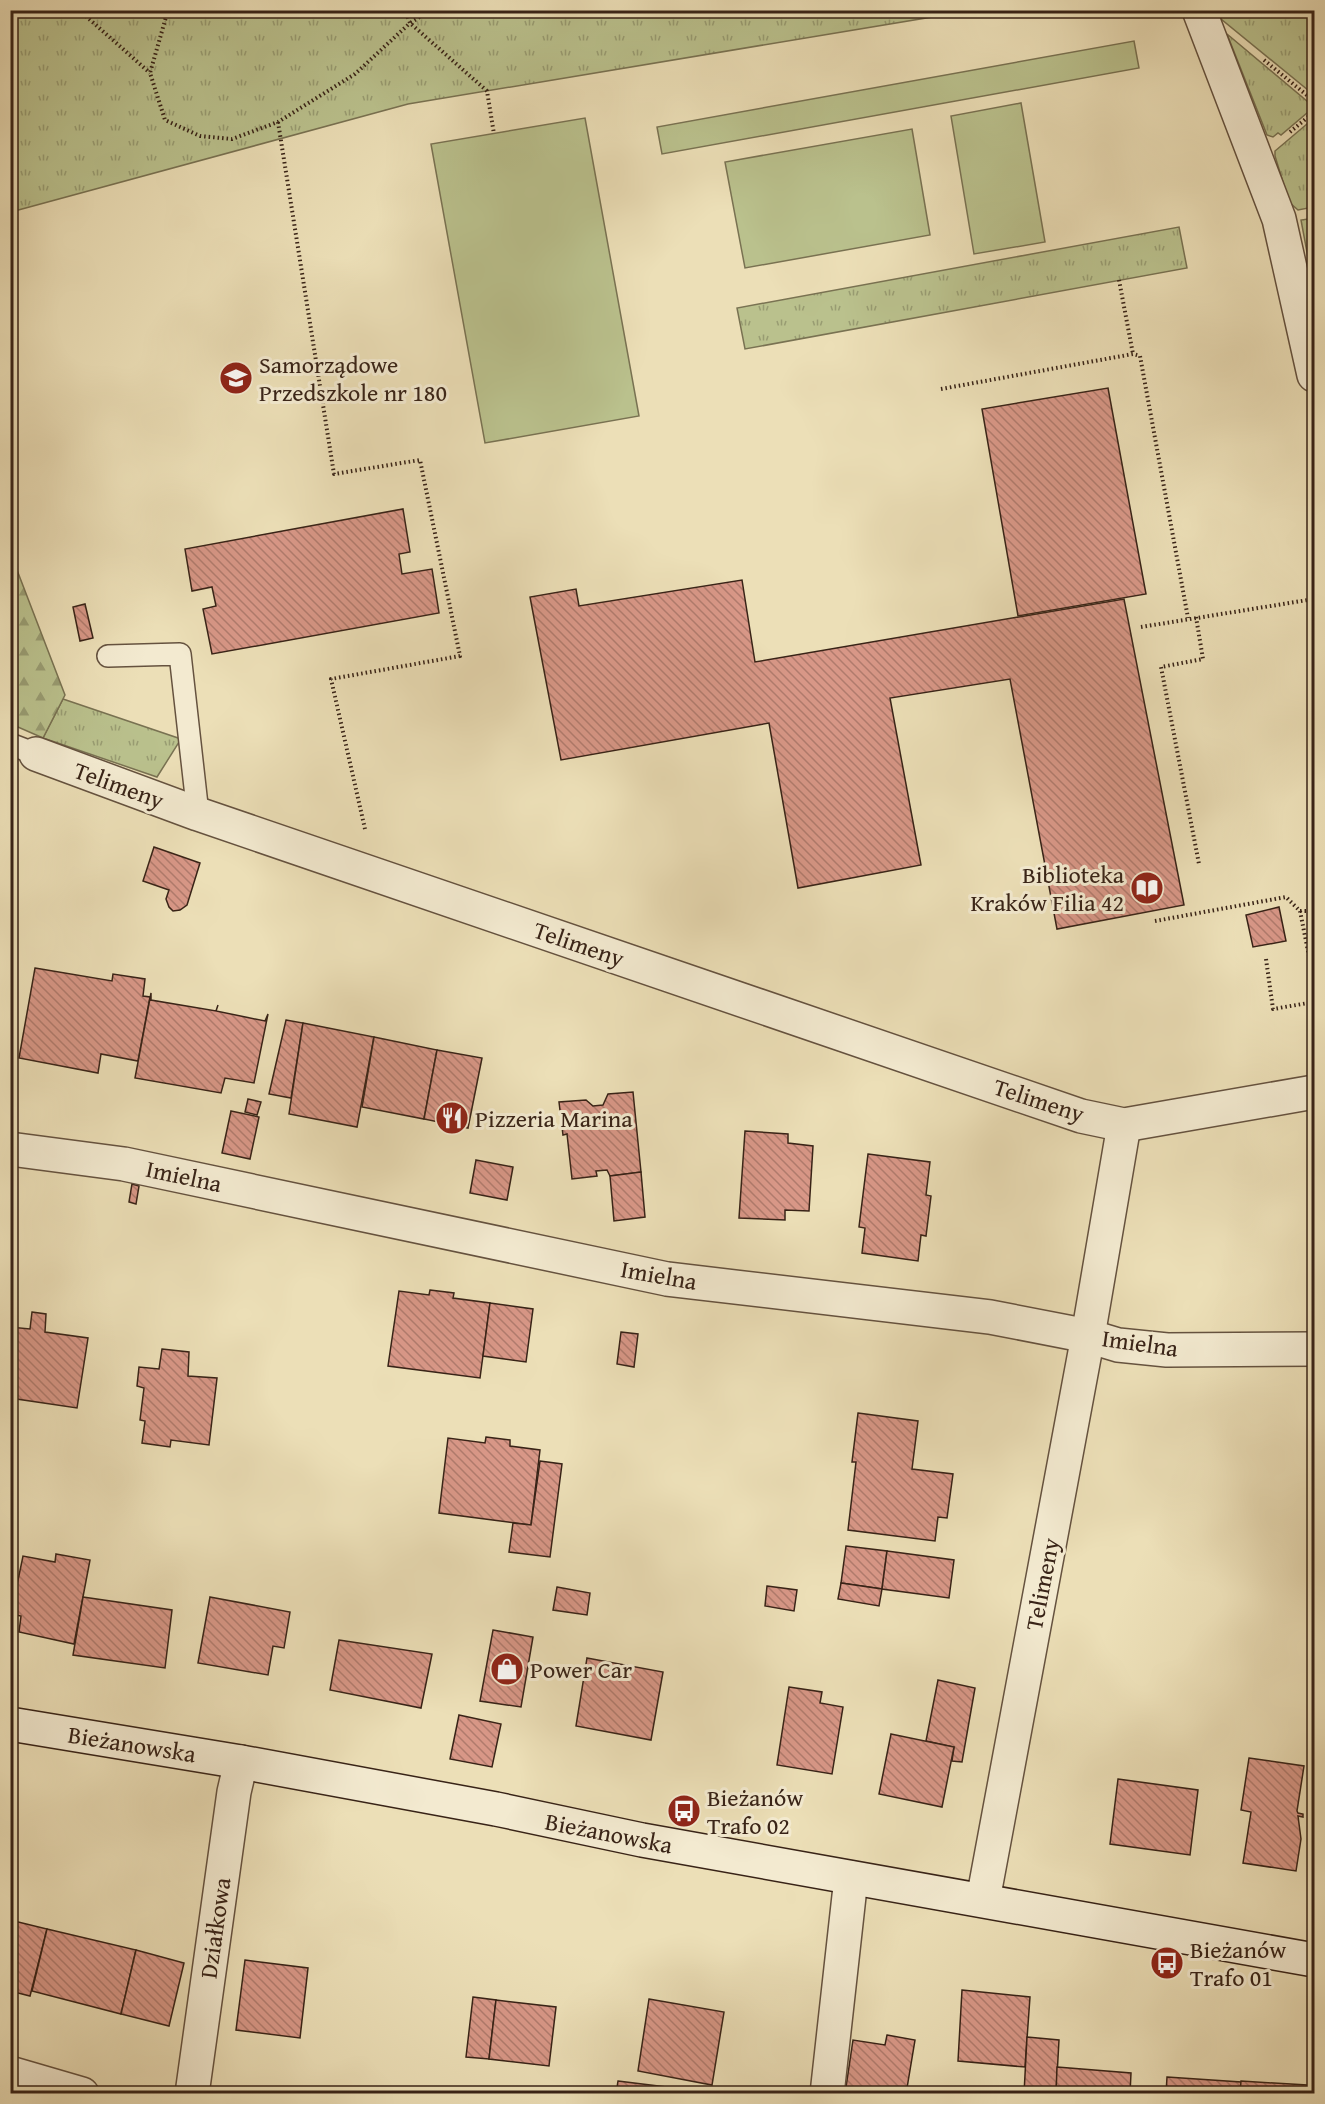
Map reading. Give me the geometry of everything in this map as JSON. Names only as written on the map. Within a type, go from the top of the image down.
[{"type":"street","points":[[1198,10],[1279,219],[1314,375]]},
{"type":"street","name":"Telimeny","points":[[23,749],[198,814],[1070,1112],[1124,1125],[1314,1092]]},
{"type":"street","name":"Telimeny","points":[[983,1900],[1088,1336],[1124,1125]]},
{"type":"street","name":"Imielna","points":[[10,1149],[124,1164],[666,1279],[990,1317],[1088,1336],[1118,1345],[1167,1350],[1314,1349]]},
{"type":"street","name":"Bieżanowska","points":[[10,1724],[241,1762],[496,1809],[642,1840],[1314,1960]]},
{"type":"street","name":"Działkowa","points":[[192,2094],[234,1792],[241,1762]]},
{"type":"street","points":[[827,2094],[851,1878]]},
{"type":"street","points":[[10,2073],[82,2094]]},
{"type":"lane","points":[[108,656],[180,654],[198,814]]},
{"type":"path","points":[[79,10],[150,73],[165,120],[200,136],[232,139],[278,122],[355,74],[410,23],[431,10]]},
{"type":"path","points":[[150,73],[168,10]]},
{"type":"path","points":[[405,10],[410,23],[488,91],[494,134]]},
{"type":"path","points":[[278,122],[334,474],[420,460],[460,656],[331,679],[367,838]]},
{"type":"path","points":[[1119,280],[1133,354]]},
{"type":"path","points":[[941,389],[1133,354],[1140,356],[1188,618]]},
{"type":"path","points":[[1141,627],[1314,598]]},
{"type":"path","points":[[1196,617],[1203,659],[1161,667],[1199,864]]},
{"type":"path","points":[[1155,921],[1286,897],[1300,911],[1314,981]]},
{"type":"path","points":[[1300,911],[1314,911]]},
{"type":"path","points":[[1266,959],[1273,1009],[1314,1002]]},
{"type":"green space","points":[[11,10],[968,11],[408,104],[11,212]]},
{"type":"green space","points":[[1217,11],[1314,11],[1314,95],[1221,19]]},
{"type":"green space","points":[[1227,34],[1314,107],[1281,135],[1278,133],[1273,137],[1267,135]]},
{"type":"green space","points":[[1134,41],[1139,68],[662,154],[657,127]]},
{"type":"green space","points":[[1021,103],[1045,242],[974,254],[951,116]]},
{"type":"green space","points":[[585,118],[639,416],[485,443],[431,144]]},
{"type":"green space","points":[[1314,118],[1314,207],[1298,210],[1289,202],[1275,151]]},
{"type":"green space","points":[[912,129],[930,235],[745,268],[725,162]]},
{"type":"green space","points":[[1314,218],[1314,290],[1301,220]]},
{"type":"green space","points":[[1179,227],[1187,268],[745,349],[737,308]]},
{"type":"green space","points":[[11,545],[12,557],[65,695],[43,738],[11,724]]},
{"type":"green space","points":[[63,699],[181,739],[157,777],[43,738]]},
{"type":"building","points":[[1108,388],[1146,594],[1018,616],[982,409]]},
{"type":"building","points":[[403,509],[410,552],[399,554],[402,574],[432,569],[439,613],[212,654],[203,609],[216,606],[212,587],[192,591],[185,549]]},
{"type":"building","points":[[742,580],[755,662],[1124,599],[1184,905],[1057,929],[1010,679],[890,698],[921,865],[798,888],[769,723],[561,760],[530,597],[576,589],[579,606]]},
{"type":"building","points":[[85,604],[93,638],[80,641],[73,607]]},
{"type":"building","points":[[154,847],[200,863],[187,905],[180,910],[173,911],[169,907],[166,899],[169,890],[143,881]]},
{"type":"building","points":[[1279,907],[1286,941],[1253,947],[1246,915]]},
{"type":"building","points":[[35,968],[112,981],[113,974],[145,979],[143,996],[150,997],[138,1061],[101,1054],[98,1073],[19,1058]]},
{"type":"building","points":[[151,993],[151,1000],[265,1021],[268,1014],[254,1083],[225,1078],[221,1093],[135,1078]]},
{"type":"building","points":[[286,1020],[303,1023],[291,1098],[269,1094]]},
{"type":"building","points":[[303,1023],[374,1037],[357,1127],[289,1114]]},
{"type":"building","points":[[374,1037],[437,1050],[424,1119],[362,1107]]},
{"type":"building","points":[[437,1050],[482,1058],[468,1128],[424,1119]]},
{"type":"building","points":[[633,1092],[641,1172],[610,1176],[607,1170],[596,1171],[597,1176],[572,1179],[567,1134],[563,1135],[559,1102],[586,1100],[593,1106],[603,1105],[608,1094]]},
{"type":"building","points":[[248,1099],[261,1102],[257,1115],[245,1112]]},
{"type":"building","points":[[231,1111],[259,1117],[250,1159],[222,1153]]},
{"type":"building","points":[[745,1131],[788,1134],[788,1143],[813,1146],[809,1211],[785,1210],[785,1220],[739,1218]]},
{"type":"building","points":[[868,1154],[930,1162],[926,1195],[931,1196],[926,1236],[921,1235],[918,1261],[862,1253],[865,1228],[859,1227]]},
{"type":"building","points":[[476,1160],[513,1167],[507,1200],[470,1193]]},
{"type":"building","points":[[641,1172],[645,1217],[614,1221],[610,1176]]},
{"type":"building","points":[[132,1184],[139,1186],[136,1204],[129,1202]]},
{"type":"building","points":[[430,1290],[454,1293],[453,1298],[490,1303],[480,1378],[388,1366],[399,1291],[429,1295]]},
{"type":"building","points":[[490,1303],[533,1309],[526,1362],[483,1356]]},
{"type":"building","points":[[32,1312],[46,1314],[45,1332],[88,1338],[77,1408],[10,1398],[10,1327],[30,1329]]},
{"type":"building","points":[[621,1332],[638,1334],[634,1367],[617,1364]]},
{"type":"building","points":[[162,1349],[189,1352],[188,1376],[217,1378],[209,1445],[171,1440],[170,1447],[142,1443],[145,1421],[140,1420],[144,1388],[137,1386],[139,1367],[159,1369]]},
{"type":"building","points":[[858,1413],[918,1421],[912,1469],[953,1474],[947,1518],[938,1517],[935,1541],[848,1530],[856,1462],[852,1462]]},
{"type":"building","points":[[486,1437],[510,1440],[510,1446],[540,1450],[531,1525],[439,1513],[448,1438],[485,1443]]},
{"type":"building","points":[[540,1461],[562,1464],[550,1557],[509,1552],[513,1523],[531,1525]]},
{"type":"building","points":[[846,1546],[887,1551],[882,1589],[841,1583]]},
{"type":"building","points":[[887,1551],[954,1560],[949,1598],[882,1589]]},
{"type":"building","points":[[56,1554],[90,1560],[74,1644],[19,1632],[21,1616],[11,1614],[23,1556],[55,1562]]},
{"type":"building","points":[[841,1583],[882,1589],[879,1606],[838,1599]]},
{"type":"building","points":[[767,1586],[797,1590],[794,1611],[765,1606]]},
{"type":"building","points":[[557,1587],[590,1593],[587,1615],[553,1610]]},
{"type":"building","points":[[83,1597],[172,1610],[165,1668],[73,1655]]},
{"type":"building","points":[[210,1597],[290,1612],[284,1648],[273,1646],[268,1675],[198,1663]]},
{"type":"building","name":"Power Car","points":[[493,1630],[533,1637],[521,1707],[480,1701]]},
{"type":"building","points":[[339,1640],[432,1654],[421,1708],[330,1690]]},
{"type":"building","points":[[587,1658],[663,1672],[651,1740],[576,1726]]},
{"type":"building","points":[[938,1680],[975,1688],[962,1762],[952,1761],[954,1747],[926,1741]]},
{"type":"building","points":[[789,1687],[822,1692],[820,1703],[843,1707],[832,1774],[777,1765]]},
{"type":"building","points":[[459,1715],[501,1724],[492,1767],[450,1759]]},
{"type":"building","points":[[891,1734],[954,1747],[942,1807],[879,1794]]},
{"type":"building","points":[[1249,1758],[1304,1766],[1297,1811],[1303,1814],[1303,1817],[1298,1816],[1301,1839],[1296,1871],[1243,1863],[1251,1812],[1241,1810]]},
{"type":"building","points":[[1118,1779],[1198,1790],[1190,1855],[1110,1844]]},
{"type":"building","points":[[10,1920],[47,1929],[30,1996],[10,1991]]},
{"type":"building","points":[[47,1929],[136,1950],[121,2014],[32,1991]]},
{"type":"building","points":[[136,1950],[184,1963],[169,2026],[121,2014]]},
{"type":"building","points":[[245,1960],[308,1968],[300,2038],[236,2030]]},
{"type":"building","points":[[962,1990],[1030,1997],[1025,2067],[958,2061]]},
{"type":"building","points":[[473,1997],[496,2000],[489,2059],[466,2057]]},
{"type":"building","points":[[649,1999],[724,2012],[712,2085],[638,2071]]},
{"type":"building","points":[[496,2000],[556,2007],[549,2066],[489,2059]]},
{"type":"building","points":[[887,2035],[915,2040],[906,2094],[845,2094],[853,2040],[885,2045]]},
{"type":"building","points":[[1027,2037],[1059,2040],[1056,2094],[1024,2094]]},
{"type":"building","points":[[1057,2067],[1131,2073],[1130,2094],[1056,2094]]},
{"type":"building","points":[[1167,2077],[1241,2082],[1240,2094],[1166,2094]]},
{"type":"building","points":[[618,2081],[666,2087],[665,2094],[616,2094]]},
{"type":"building","points":[[1241,2081],[1307,2085],[1307,2094],[1240,2094]]},
{"type":"place","name":"Samorządowe Przedszkole nr 180","points":[[236,378]]},
{"type":"place","name":"Biblioteka Kraków Filia 42","points":[[1147,888]]},
{"type":"place","name":"Pizzeria Marina","points":[[452,1118]]},
{"type":"place","name":"Power Car","points":[[507,1669]]},
{"type":"place","name":"Bieżanów Trafo 02","points":[[684,1811]]},
{"type":"place","name":"Bieżanów Trafo 01","points":[[1167,1963]]}]
